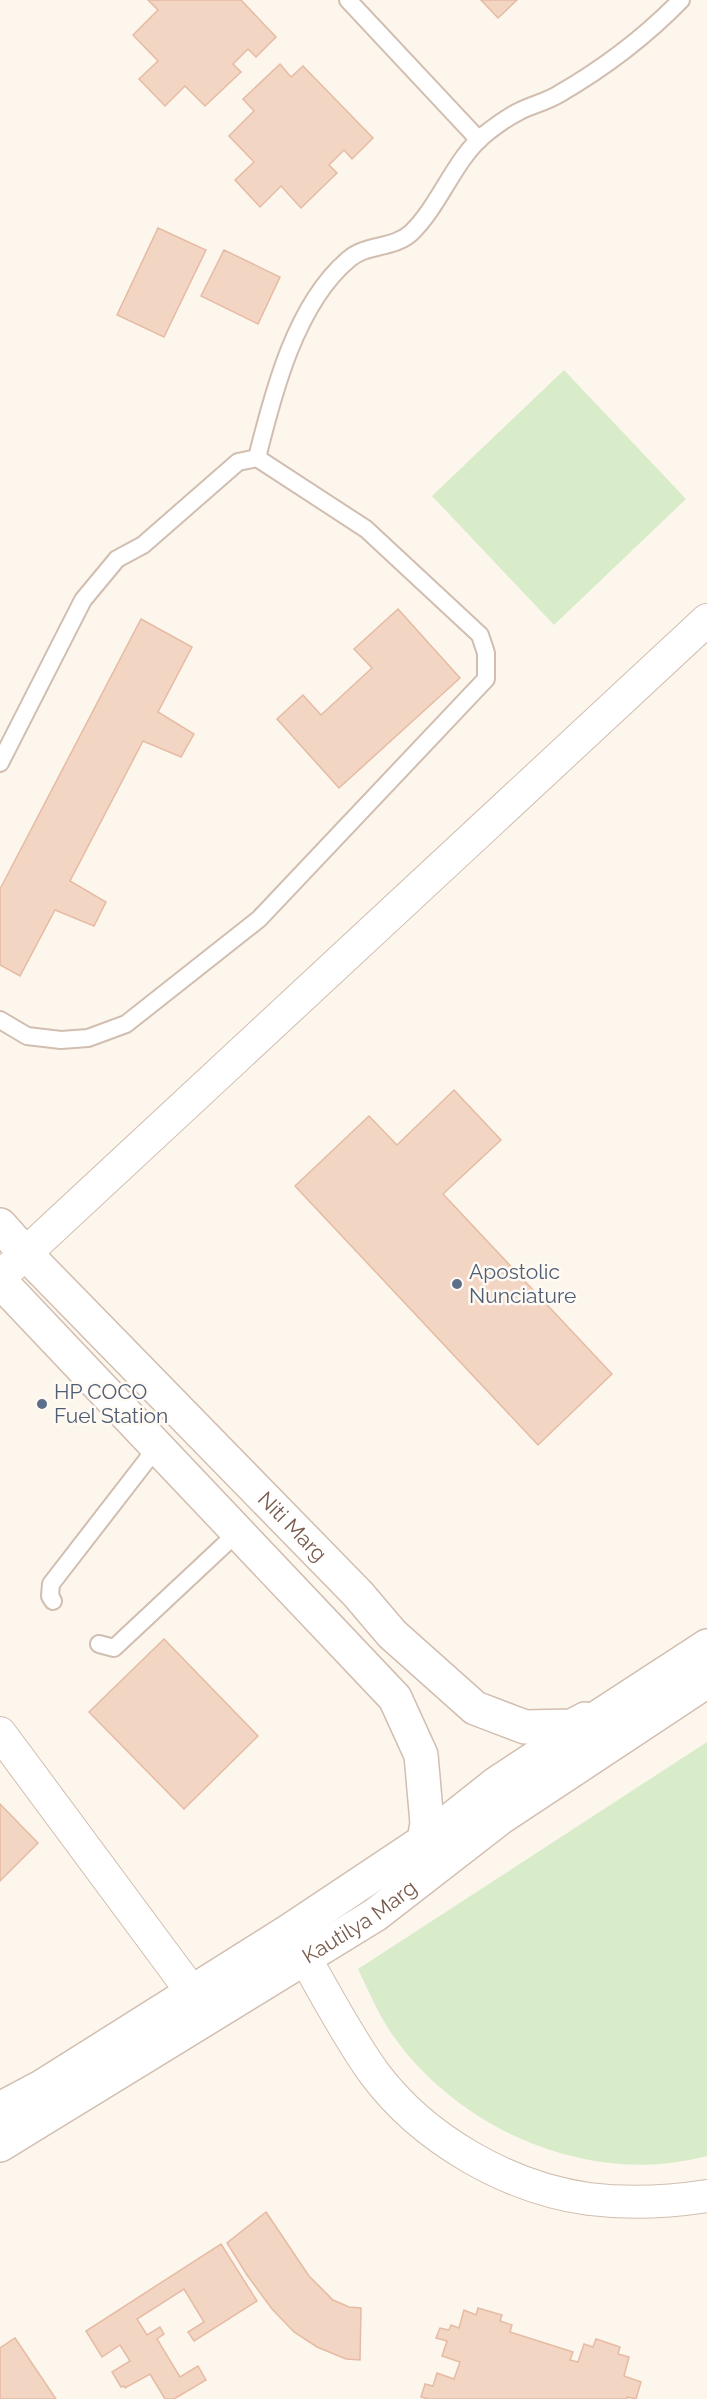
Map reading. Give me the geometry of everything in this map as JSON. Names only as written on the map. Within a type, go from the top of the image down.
[{"type":"street","points":[[0,1279],[25,1253],[707,620]]},
{"type":"street","name":"Niti Marg","points":[[0,1225],[358,1594],[392,1634],[475,1708],[525,1727],[572,1725],[627,1697]]},
{"type":"street","name":"Niti Marg","points":[[0,1279],[395,1698],[420,1755],[427,1823],[424,1841]]},
{"type":"street","name":"Kautilya Marg","points":[[0,2109],[43,2086],[289,1930],[424,1841],[497,1783],[707,1646]]},
{"type":"street","name":"Kautilya Marg","points":[[0,2145],[375,1915],[500,1818],[707,1681]]},
{"type":"street","points":[[0,1733],[192,1992]]},
{"type":"street","points":[[289,1930],[352,2040],[376,2075],[403,2106],[427,2127],[470,2157],[508,2176],[588,2199],[630,2202],[672,2201],[707,2196]]},
{"type":"lane","points":[[348,0],[479,140]]},
{"type":"lane","points":[[257,458],[272,398],[291,345],[324,284],[350,257],[389,246],[410,233],[431,208],[466,155],[479,140],[516,112],[557,96],[605,66],[658,24],[681,0]]},
{"type":"lane","points":[[0,763],[83,600],[99,579],[117,559],[143,545],[238,462],[257,458],[366,529],[480,635],[486,653],[486,679],[259,919],[126,1024],[88,1038],[61,1040],[27,1036],[0,1020]]},
{"type":"lane","points":[[53,1601],[50,1596],[51,1584],[157,1447]]},
{"type":"lane","points":[[99,1644],[114,1648],[238,1533]]},
{"type":"green space","points":[[564,370],[686,499],[554,625],[432,496]]},
{"type":"green space","points":[[707,1742],[707,2156],[663,2164],[619,2164],[575,2157],[533,2144],[493,2125],[455,2100],[422,2071],[394,2037],[374,2004],[358,1969]]},
{"type":"building","points":[[148,0],[241,0],[276,37],[256,57],[248,49],[233,64],[241,72],[205,106],[185,86],[165,106],[139,79],[158,61],[133,35],[158,10]]},
{"type":"building","points":[[481,0],[517,0],[498,18]]},
{"type":"building","points":[[280,64],[291,77],[303,66],[373,138],[352,159],[344,150],[329,165],[337,173],[301,208],[281,186],[260,207],[235,180],[254,162],[229,136],[254,111],[243,99]]},
{"type":"building","points":[[158,228],[206,250],[164,337],[117,315]]},
{"type":"building","points":[[224,250],[280,277],[258,324],[201,296]]},
{"type":"building","points":[[398,609],[460,678],[339,788],[277,719],[303,695],[321,715],[372,668],[354,649]]},
{"type":"building","points":[[141,619],[192,647],[158,712],[194,734],[181,757],[143,741],[70,881],[106,902],[94,926],[55,910],[20,976],[0,965],[0,889]]},
{"type":"building","name":"Apostolic Nunciature","points":[[454,1090],[501,1140],[443,1194],[612,1374],[538,1445],[295,1186],[369,1116],[397,1145]]},
{"type":"building","points":[[164,1639],[258,1736],[184,1809],[89,1712]]},
{"type":"building","points":[[0,1804],[38,1843],[0,1881]]},
{"type":"building","points":[[266,2212],[309,2276],[333,2300],[349,2307],[361,2308],[360,2360],[346,2359],[317,2347],[294,2332],[272,2309],[247,2275],[227,2243]]},
{"type":"building","points":[[221,2244],[257,2301],[194,2341],[188,2332],[204,2322],[184,2289],[137,2319],[147,2335],[160,2327],[164,2334],[157,2339],[180,2377],[198,2366],[206,2380],[174,2399],[165,2399],[150,2374],[125,2388],[121,2387],[112,2372],[130,2361],[120,2345],[102,2357],[86,2331]]},
{"type":"building","points":[[478,2308],[502,2315],[500,2321],[512,2325],[510,2332],[573,2352],[570,2360],[578,2362],[584,2344],[593,2347],[596,2339],[620,2347],[618,2354],[629,2357],[624,2376],[641,2382],[636,2399],[627,2397],[627,2399],[429,2399],[421,2397],[425,2384],[433,2386],[437,2373],[454,2379],[460,2362],[442,2356],[447,2341],[436,2338],[440,2328],[449,2330],[451,2325],[459,2328],[464,2310],[476,2315]]},
{"type":"building","points":[[15,2338],[56,2399],[0,2399],[0,2348]]},
{"type":"place","name":"Apostolic Nunciature","points":[[457,1284]]},
{"type":"place","name":"HP COCO Fuel Station","points":[[42,1404]]}]
